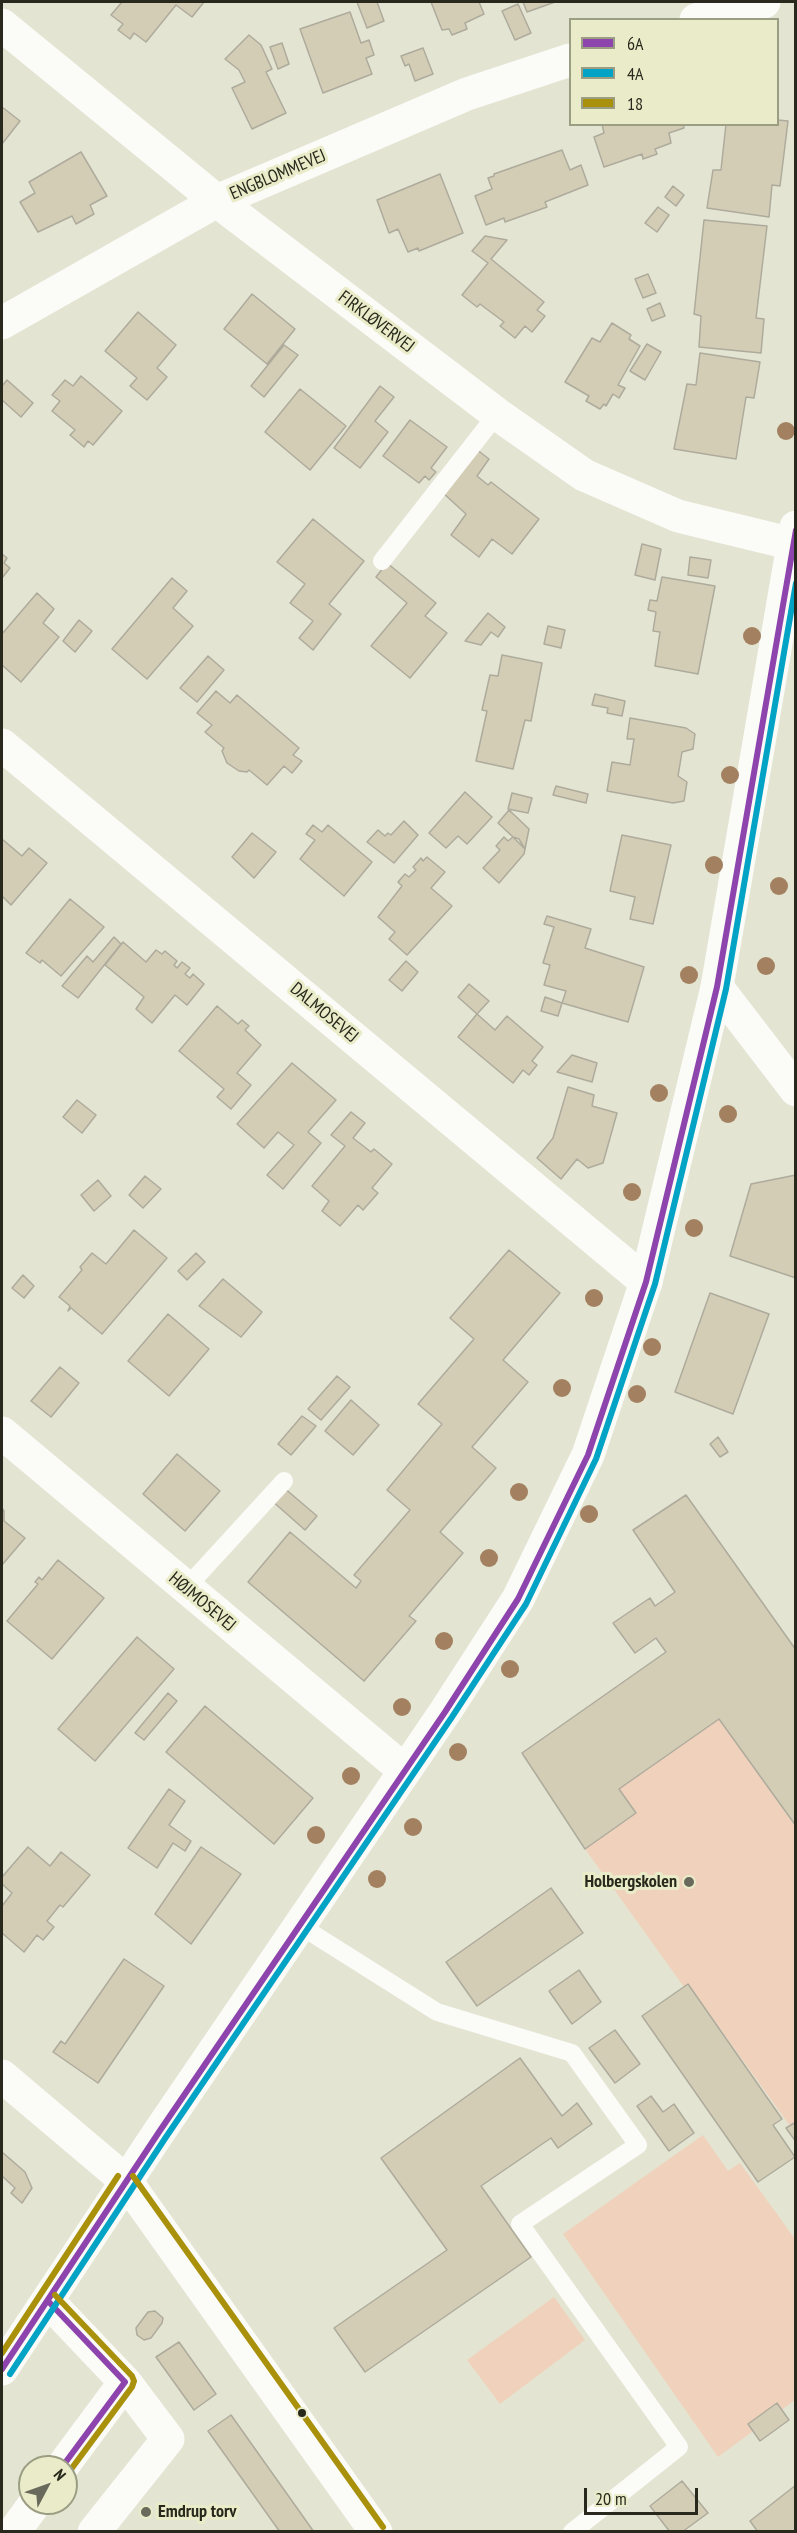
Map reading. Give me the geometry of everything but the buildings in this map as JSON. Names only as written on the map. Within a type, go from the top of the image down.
[{"type":"street","points":[[702,18],[735,7],[764,2]]},
{"type":"street","name":"FIRKLØVERVEJ","points":[[2,25],[217,201],[497,414],[584,475],[678,516],[794,536]]},
{"type":"street","name":"ENGBLOMMEVEJ","points":[[2,323],[217,201],[467,94],[569,60]]},
{"type":"street","points":[[2,2369],[126,2181],[445,1712],[518,1599],[588,1455],[646,1282],[717,987],[794,536]]},
{"type":"street","name":"DALMOSEVEJ","points":[[2,745],[646,1282]]},
{"type":"street","points":[[717,987],[795,1090]]},
{"type":"street","name":"HØJMOSEVEJ","points":[[2,1433],[404,1770]]},
{"type":"street","points":[[2,2076],[126,2181],[376,2532]]},
{"type":"street","points":[[48,2301],[124,2382],[168,2439],[93,2532]]},
{"type":"street","points":[[71,2455],[124,2382]]},
{"type":"street","points":[[14,2532],[26,2515]]},
{"type":"lane","points":[[382,561],[497,414]]},
{"type":"lane","points":[[186,1588],[284,1481]]},
{"type":"lane","points":[[299,1925],[437,2012],[572,2053],[638,2145],[520,2224],[679,2447],[572,2532]]},
{"type":"shaded area","points":[[719,1719],[795,1826],[795,2122],[790,2126],[688,1984],[684,1987],[585,1849],[636,1813],[619,1789]]},
{"type":"shaded area","points":[[703,2135],[728,2171],[740,2163],[795,2239],[795,2400],[718,2457],[563,2234]]},
{"type":"shaded area","points":[[554,2297],[585,2340],[500,2404],[467,2360]]},
{"type":"transit line","name":"6A","points":[[2,2369],[159,2132],[445,1712],[518,1599],[588,1455],[646,1282],[717,987],[796,530]]},
{"type":"transit line","name":"4A","points":[[10,2374],[166,2137],[452,1717],[526,1604],[596,1459],[655,1284],[726,989],[796,583]]},
{"type":"transit line","name":"18","points":[[2,2353],[118,2176]]},
{"type":"transit line","name":"18","points":[[133,2176],[383,2527]]},
{"type":"transit line","name":"18","points":[[55,2295],[132,2376],[134,2381],[132,2387],[78,2460]]},
{"type":"transit line","name":"6A","points":[[48,2301],[125,2382],[71,2455]]},
{"type":"place","name":"Holbergskolen","points":[[689,1882]]},
{"type":"place","name":"Emdrup torv","points":[[146,2512]]}]
